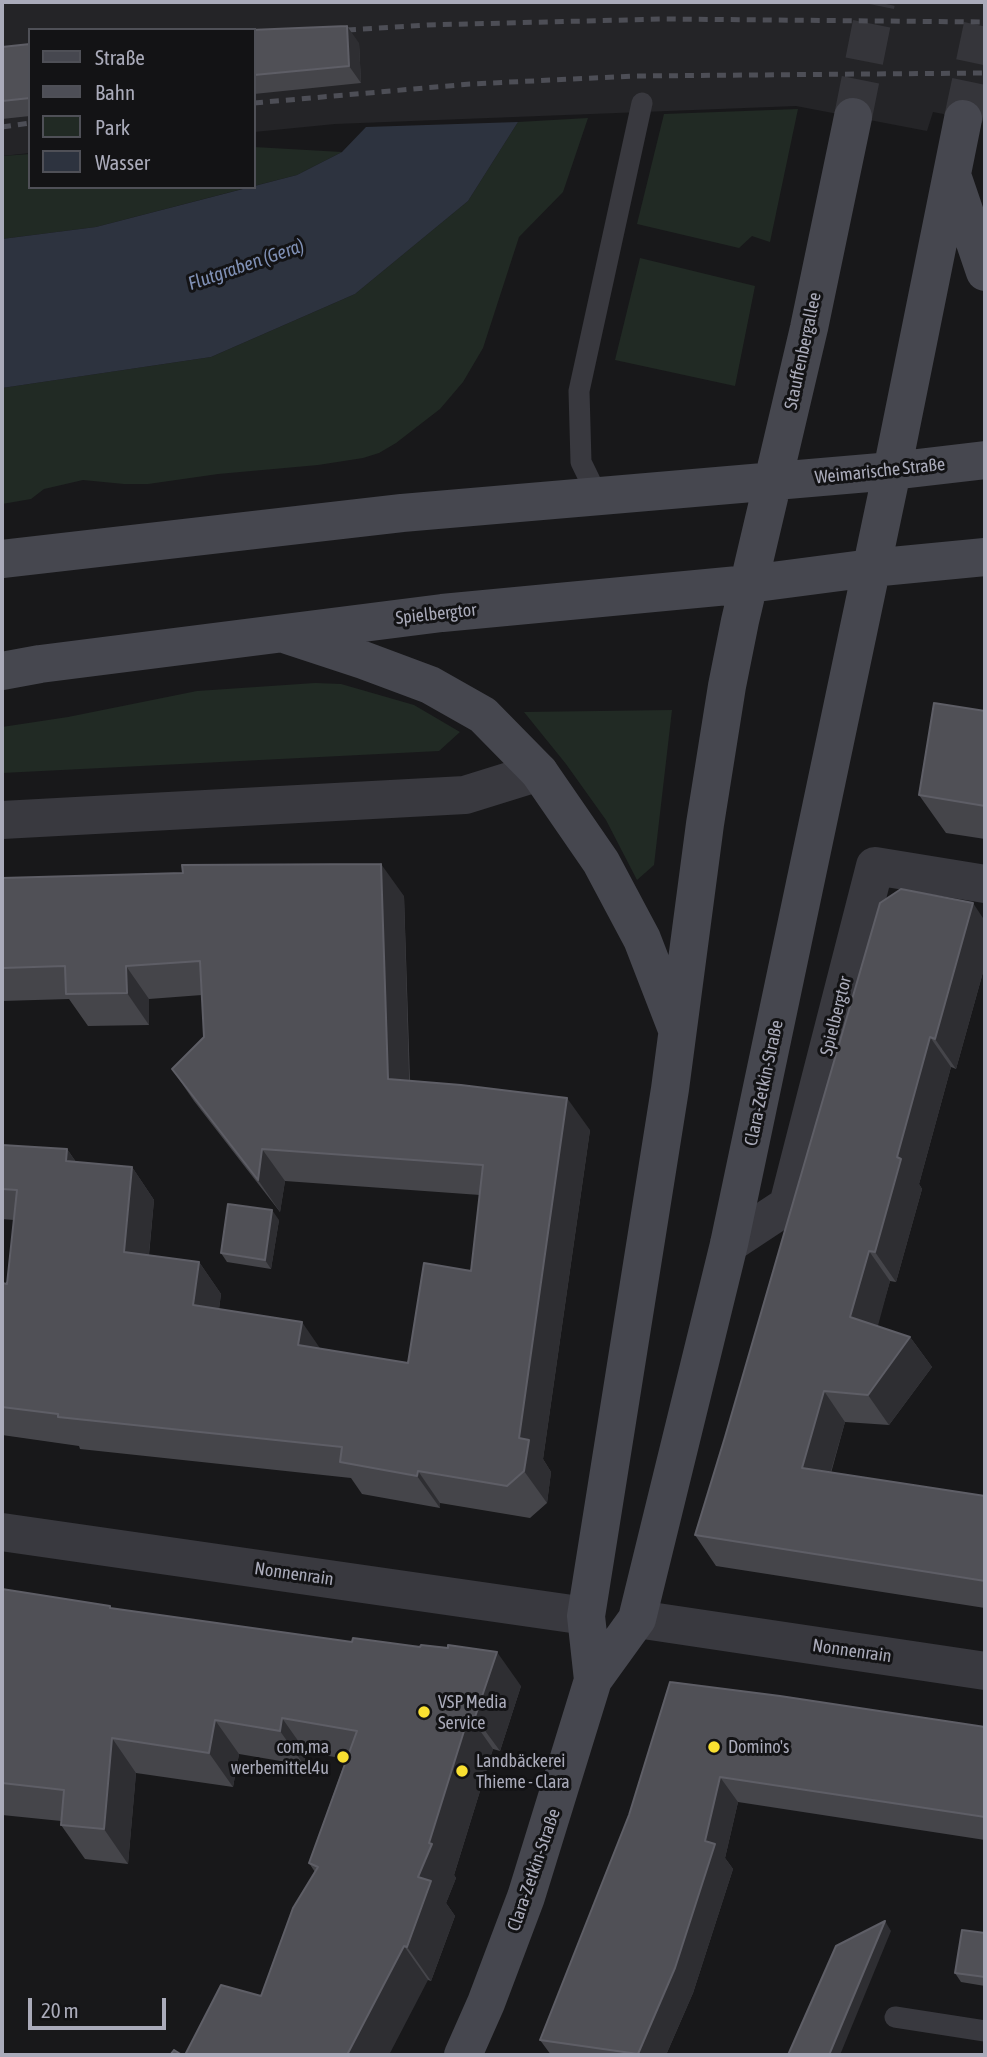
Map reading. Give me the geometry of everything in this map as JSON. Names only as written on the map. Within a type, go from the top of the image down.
[{"type":"main road","name":"Stauffenbergallee","points":[[749,584],[853,117]]},
{"type":"main road","points":[[892,471],[963,119]]},
{"type":"main road","points":[[951,173],[985,272]]},
{"type":"main road","name":"Weimarische Straße","points":[[774,481],[985,460]]},
{"type":"main road","name":"Clara-Zetkin-Straße","points":[[464,2055],[526,1898],[593,1680],[636,1619],[729,1244],[892,471]]},
{"type":"main road","points":[[2,559],[402,513],[774,481]]},
{"type":"main road","points":[[871,568],[985,557]]},
{"type":"main road","name":"Spielbergtor","points":[[2,671],[442,613],[749,584],[871,568]]},
{"type":"main road","name":"Clara-Zetkin-Straße","points":[[593,1680],[586,1616],[678,1032],[705,824],[727,686],[749,584]]},
{"type":"main road","points":[[279,633],[430,685],[483,715],[539,772],[601,862],[642,939],[678,1032]]},
{"type":"street","points":[[2,820],[466,795],[539,772]]},
{"type":"street","name":"Spielbergtor","points":[[729,1244],[788,1205],[875,866],[985,884]]},
{"type":"street","name":"Nonnenrain","points":[[2,1532],[586,1616]]},
{"type":"street","name":"Nonnenrain","points":[[636,1619],[985,1671]]},
{"type":"lane","points":[[598,497],[581,462],[579,391],[642,103]]},
{"type":"lane","points":[[895,2017],[985,2031]]},
{"type":"shaded area","points":[[2,2],[985,2],[985,122],[933,112],[927,131],[796,106],[335,124],[256,132],[256,28],[28,28],[28,153],[2,156]]},
{"type":"green space","points":[[798,109],[770,242],[752,236],[739,248],[637,224],[664,114]]},
{"type":"green space","points":[[588,118],[563,192],[519,237],[483,348],[463,382],[440,409],[396,443],[363,458],[318,465],[218,474],[148,484],[83,480],[44,489],[31,499],[2,504],[2,388],[211,357],[355,294],[468,201],[518,122]]},
{"type":"green space","points":[[256,147],[342,152],[297,175],[256,185]]},
{"type":"green space","points":[[28,154],[28,189],[242,189],[96,227],[2,239],[2,156]]},
{"type":"green space","points":[[640,258],[755,286],[735,386],[615,360]]},
{"type":"green space","points":[[315,683],[341,684],[414,705],[460,732],[439,751],[2,773],[2,727],[68,717],[197,691]]},
{"type":"green space","points":[[672,710],[654,865],[637,880],[606,820],[524,712]]},
{"type":"water","name":"Flutgraben (Gera)","points":[[518,122],[468,201],[355,294],[211,357],[2,388],[2,239],[96,227],[243,189],[256,189],[256,186],[297,175],[342,152],[366,127]]},
{"type":"building","points":[[347,26],[349,66],[256,75],[256,30]]},
{"type":"building","points":[[28,44],[28,98],[2,101],[2,47]]},
{"type":"building","points":[[934,703],[985,711],[985,806],[919,795]]},
{"type":"building","points":[[381,864],[388,1079],[567,1098],[519,1438],[529,1440],[524,1471],[507,1486],[418,1471],[417,1476],[340,1462],[342,1447],[58,1417],[58,1414],[2,1407],[2,1283],[7,1284],[17,1190],[2,1189],[2,1145],[67,1149],[66,1161],[132,1167],[124,1252],[199,1262],[193,1305],[302,1322],[298,1345],[408,1363],[424,1263],[471,1271],[483,1165],[262,1149],[258,1180],[172,1069],[204,1037],[200,961],[126,966],[127,993],[66,994],[65,966],[2,968],[2,878],[183,873],[182,865]]},
{"type":"building","points":[[901,889],[973,903],[935,1039],[930,1037],[897,1157],[901,1159],[875,1252],[869,1251],[850,1317],[910,1337],[868,1395],[824,1391],[802,1468],[985,1496],[985,1581],[695,1535],[880,903]]},
{"type":"building","points":[[228,1204],[272,1210],[265,1260],[221,1253]]},
{"type":"building","points":[[2,1589],[110,1608],[352,1642],[353,1638],[420,1647],[448,1648],[448,1645],[497,1652],[475,1717],[469,1715],[429,1843],[432,1844],[418,1877],[431,1881],[407,1947],[404,1946],[347,2055],[185,2055],[221,1985],[261,1996],[293,1908],[318,1867],[309,1863],[357,1731],[282,1718],[280,1731],[215,1720],[209,1753],[112,1738],[104,1829],[61,1825],[64,1790],[2,1783]]},
{"type":"building","points":[[670,1682],[985,1727],[985,1817],[720,1777],[705,1841],[715,1844],[675,1968],[638,2054],[540,2040],[629,1815]]},
{"type":"building","points":[[885,1921],[829,2055],[788,2055],[836,1946]]},
{"type":"building","points":[[962,1930],[985,1933],[985,1977],[955,1973]]},
{"type":"tunnel","points":[[853,117],[876,2]]},
{"type":"tunnel","points":[[963,119],[985,15]]},
{"type":"railway","points":[[331,31],[427,25],[664,19],[985,22]]},
{"type":"railway","points":[[256,103],[470,84],[635,76],[985,73]]},
{"type":"railway","points":[[2,127],[28,123]]},
{"type":"place","name":"VSP Media Service","points":[[424,1712]]},
{"type":"place","name":"Domino's","points":[[714,1747]]},
{"type":"place","name":"com,ma werbemittel4u","points":[[343,1757]]},
{"type":"place","name":"Landbäckerei Thieme - Clara","points":[[462,1771]]}]
